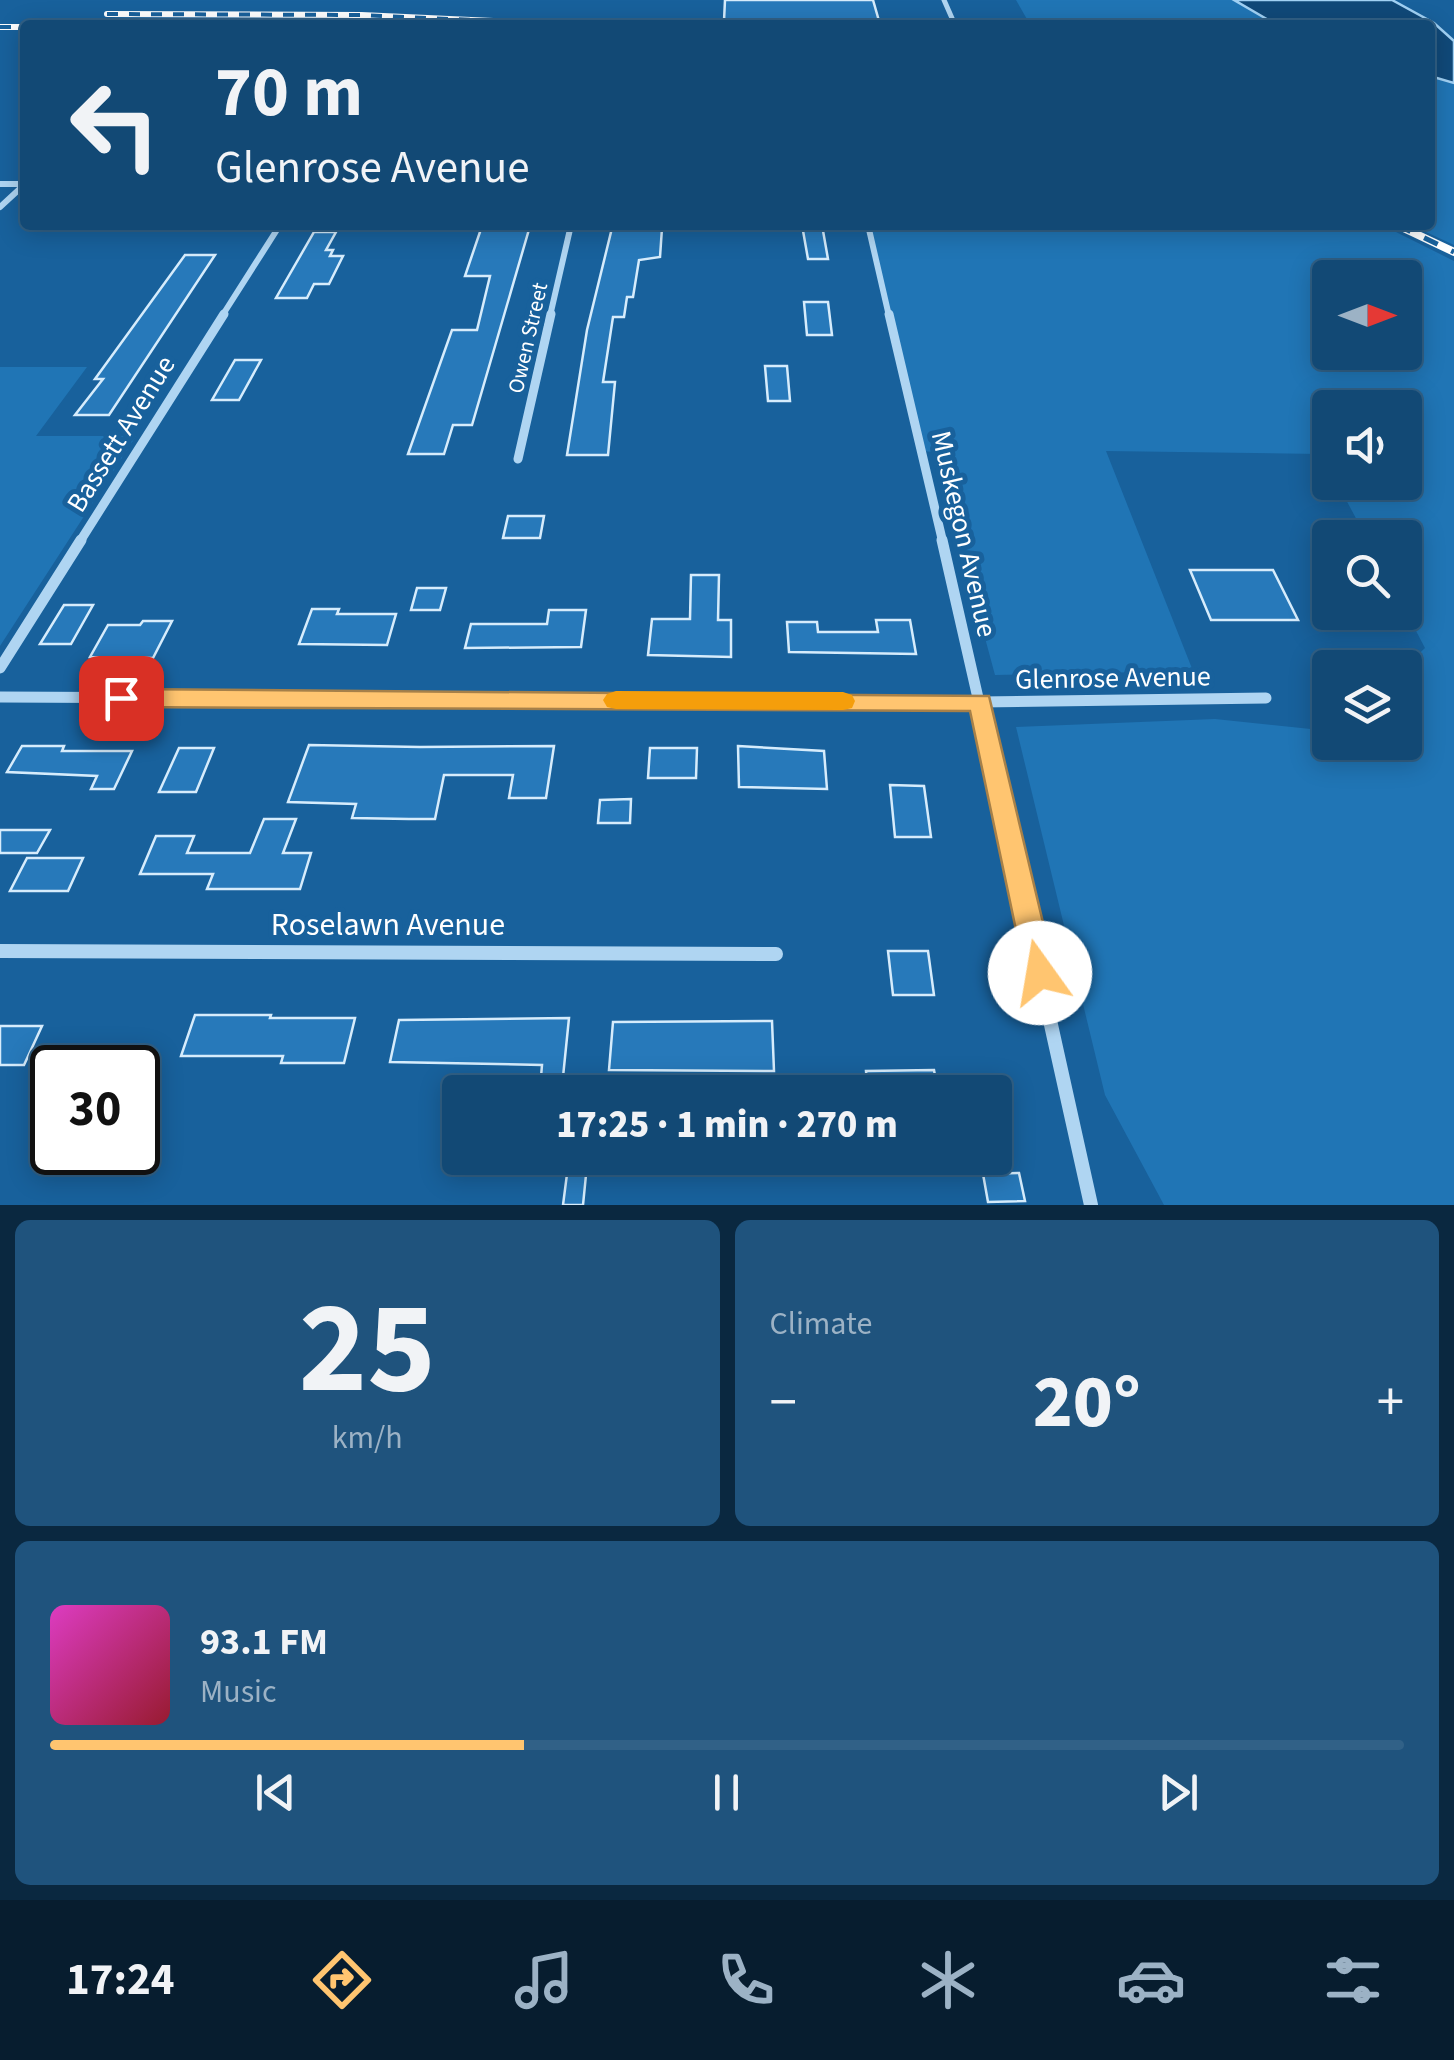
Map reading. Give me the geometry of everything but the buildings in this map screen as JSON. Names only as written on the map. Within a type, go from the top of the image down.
[{"type":"street","points":[[0,208],[20,189]]},
{"type":"street","name":"Bassett Avenue","points":[[0,668],[277,230]]},
{"type":"street","name":"Owen Street","points":[[518,459],[570,230]]},
{"type":"street","name":"Muskegon Avenue","points":[[869,230],[980,702],[1091,1205]]},
{"type":"street","name":"Glenrose Avenue","points":[[0,698],[980,702],[1266,698]]},
{"type":"street","name":"Roselawn Avenue","points":[[0,950],[776,954]]},
{"type":"shaded area","points":[[1016,0],[1234,0],[1268,20],[1027,20]]},
{"type":"shaded area","points":[[1234,0],[1392,0],[1429,20],[1268,20]]},
{"type":"shaded area","points":[[1435,24],[1454,41],[1454,83],[1435,77]]},
{"type":"shaded area","points":[[1435,77],[1454,83],[1454,245],[1422,230],[1435,230]]},
{"type":"shaded area","points":[[869,230],[1392,230],[1454,261],[1454,1205],[1164,1205],[1105,1095],[1016,727],[1215,719],[1312,729],[1312,760],[1422,760],[1425,648],[1416,630],[1422,630],[1422,520],[1357,520],[1346,500],[1422,500],[1422,390],[1312,390],[1312,454],[1106,451],[1193,671],[995,675],[935,452],[921,451]]},
{"type":"shaded area","points":[[0,367],[87,367],[36,436],[136,436],[0,646]]},
{"type":"railway","points":[[107,14],[361,15],[473,20]]},
{"type":"railway","points":[[0,27],[20,27]]},
{"type":"railway","points":[[1408,230],[1454,252]]},
{"type":"slow traffic","points":[[616,700],[843,701]]},
{"type":"route","points":[[121,698],[980,702],[1040,973]]}]
